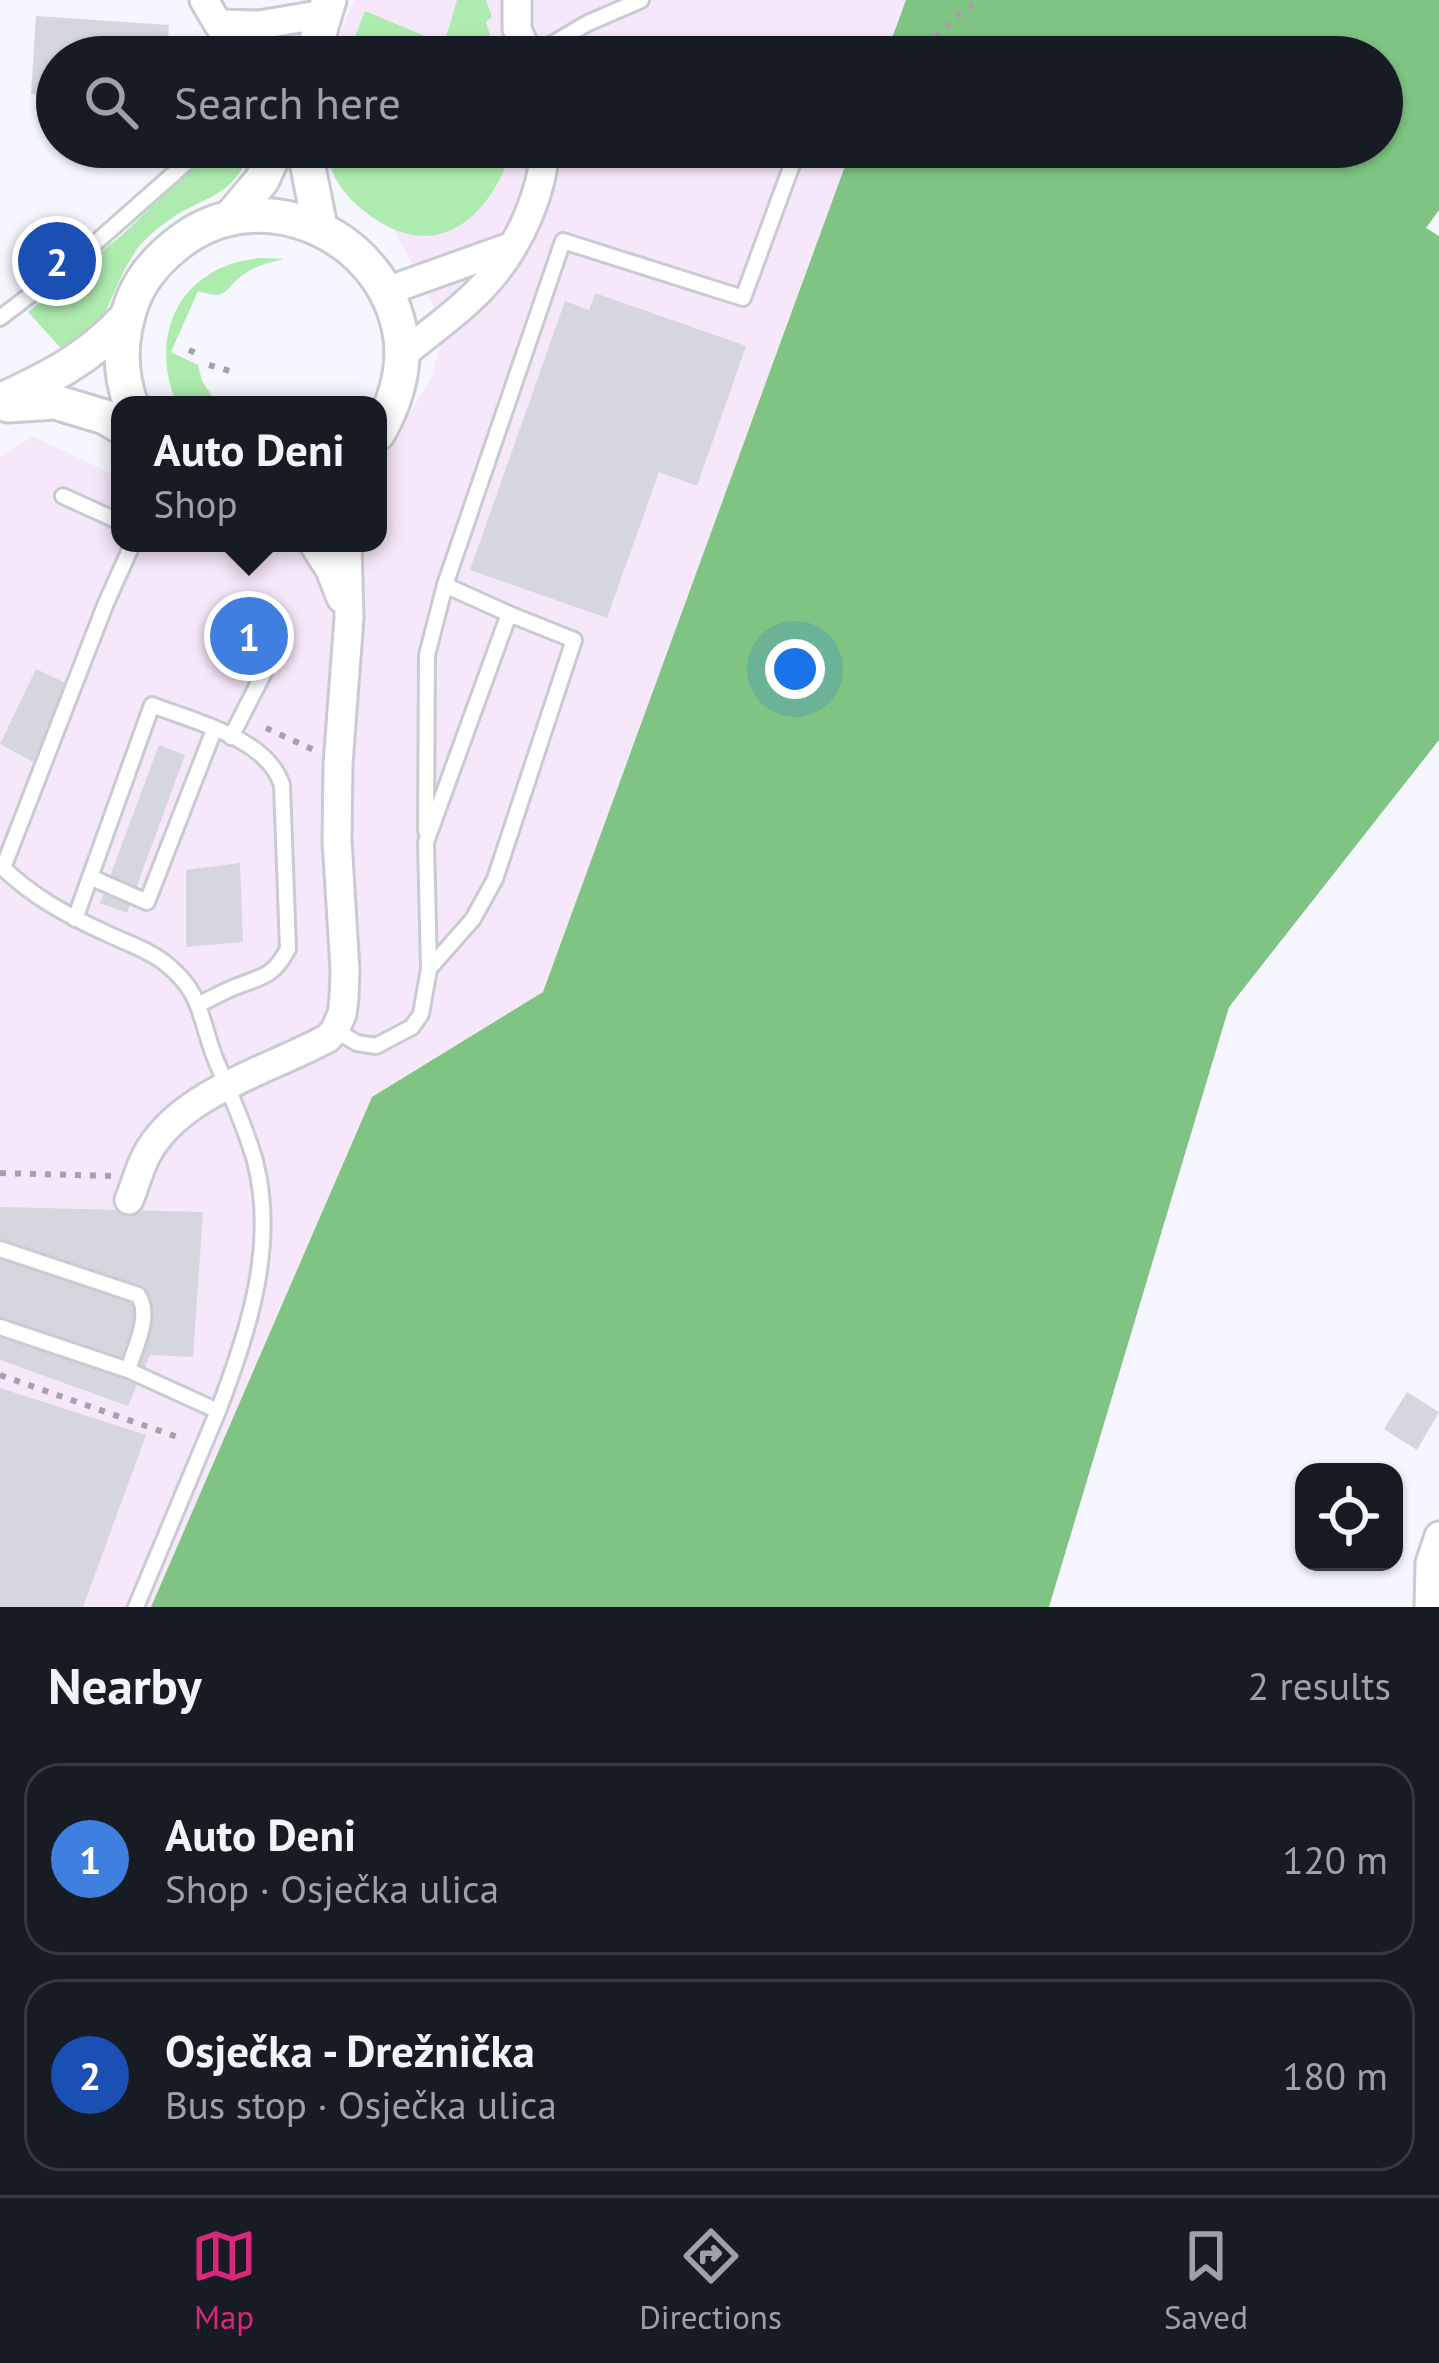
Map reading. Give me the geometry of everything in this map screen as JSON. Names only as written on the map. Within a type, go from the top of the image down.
[{"type":"street","points":[[204,0],[224,36]]},
{"type":"street","points":[[515,1],[521,36]]},
{"type":"street","points":[[220,24],[259,25],[326,7]]},
{"type":"street","points":[[318,36],[326,7]]},
{"type":"street","points":[[230,218],[268,168]]},
{"type":"street","points":[[308,168],[320,227]]},
{"type":"street","points":[[401,356],[491,278],[538,193],[542,168]]},
{"type":"street","points":[[128,396],[121,353],[126,319],[140,284],[164,254],[194,231],[230,218],[260,214],[320,227],[358,253],[387,291],[400,328],[402,368],[387,417]]},
{"type":"street","points":[[387,291],[510,247]]},
{"type":"street","points":[[0,404],[62,372],[126,319]]},
{"type":"street","points":[[0,404],[55,401],[111,421]]},
{"type":"street","points":[[319,552],[349,618]]},
{"type":"street","points":[[122,1188],[180,1114],[317,1044],[335,1030],[342,1014],[345,970],[337,840],[349,618],[346,552]]},
{"type":"street","points":[[1429,1607],[1430,1563],[1439,1536]]},
{"type":"lane","points":[[588,23],[596,0]]},
{"type":"lane","points":[[565,36],[641,0]]},
{"type":"lane","points":[[0,318],[76,260],[180,168]]},
{"type":"lane","points":[[335,1030],[357,1043],[376,1046],[412,1027],[422,1014],[429,969],[427,656],[445,585],[562,241],[743,298],[791,168]]},
{"type":"lane","points":[[63,496],[111,518]]},
{"type":"lane","points":[[129,552],[2,867],[23,887],[75,919],[160,958],[186,980],[199,1004],[256,1164],[262,1259],[238,1358],[136,1607]]},
{"type":"lane","points":[[429,969],[473,919],[495,879],[574,640],[445,585]]},
{"type":"lane","points":[[426,842],[509,614]]},
{"type":"lane","points":[[231,737],[275,652]]},
{"type":"lane","points":[[75,919],[152,705],[256,749],[277,770],[282,785],[288,949],[280,965],[263,979],[199,1004]]},
{"type":"lane","points":[[91,877],[147,902],[214,730]]},
{"type":"lane","points":[[0,1249],[138,1295],[144,1315],[128,1370]]},
{"type":"lane","points":[[0,1327],[128,1370],[218,1412]]},
{"type":"path","points":[[936,36],[976,0]]},
{"type":"path","points":[[189,350],[200,355]]},
{"type":"path","points":[[209,365],[237,373]]},
{"type":"path","points":[[266,728],[302,743]]},
{"type":"path","points":[[0,1173],[122,1188]]},
{"type":"path","points":[[0,1375],[192,1442]]},
{"type":"shaded area","points":[[354,0],[906,0],[893,36],[339,36]]},
{"type":"shaded area","points":[[362,168],[844,168],[543,993],[372,1097],[151,1607],[0,1607],[0,457],[33,436],[111,474],[111,552],[387,552],[387,447],[430,381],[445,328]]},
{"type":"green space","points":[[457,0],[486,0],[492,17],[486,22],[490,36],[446,36]]},
{"type":"green space","points":[[906,0],[1439,0],[1439,210],[1426,228],[1439,236],[1439,740],[1229,1007],[1049,1607],[151,1607],[372,1097],[543,992],[844,168],[1403,168],[1403,36],[893,36]]},
{"type":"green space","points":[[365,11],[425,36],[355,36]]},
{"type":"green space","points":[[192,168],[242,168],[226,188],[173,217],[140,245],[98,325],[68,356],[28,312],[123,234]]},
{"type":"green space","points":[[332,168],[505,168],[491,194],[459,226],[418,236],[394,230],[369,215]]},
{"type":"green space","points":[[284,259],[251,270],[222,294],[198,291],[171,352],[198,365],[212,396],[174,396],[166,353],[178,307],[191,289],[233,263]]},
{"type":"building","points":[[36,16],[169,25],[168,36],[36,36],[36,94],[31,94]]},
{"type":"building","points":[[595,293],[746,346],[697,486],[659,472],[607,618],[470,570],[565,301],[589,310]]},
{"type":"building","points":[[36,669],[70,685],[33,762],[0,744]]},
{"type":"building","points":[[159,745],[185,755],[127,913],[100,903]]},
{"type":"building","points":[[240,863],[243,942],[186,947],[186,870]]},
{"type":"building","points":[[0,1207],[203,1212],[193,1357],[150,1355],[128,1406],[0,1360]]},
{"type":"building","points":[[0,1388],[146,1435],[83,1607],[0,1607]]},
{"type":"building","points":[[1407,1392],[1439,1412],[1417,1450],[1384,1429]]},
{"type":"place","name":"Osječka - Drežnička","points":[[57,261]]},
{"type":"place","name":"Auto Deni","points":[[249,636]]}]
